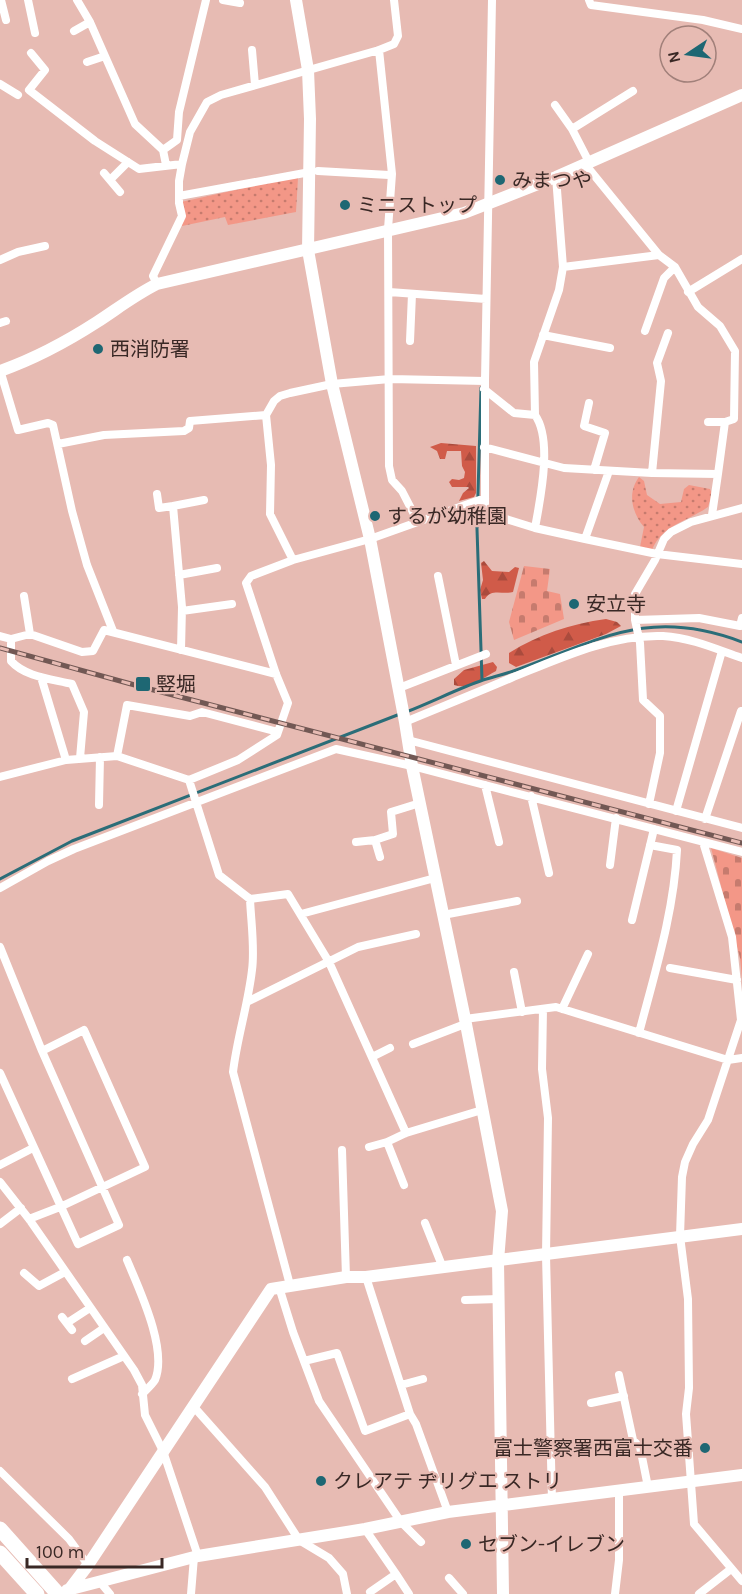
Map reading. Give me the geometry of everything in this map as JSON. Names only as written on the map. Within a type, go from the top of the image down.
[{"type":"highway","points":[[0,1529],[27,1571],[37,1594]]},
{"type":"highway","points":[[0,1553],[64,1592]]},
{"type":"street","points":[[1,0],[6,20]]},
{"type":"street","points":[[28,0],[35,33]]},
{"type":"street","points":[[76,0],[90,22],[135,124],[164,150],[166,165]]},
{"type":"street","points":[[164,150],[177,140],[179,112],[206,0]]},
{"type":"street","points":[[223,0],[240,3]]},
{"type":"street","points":[[296,0],[308,70],[314,172],[308,250],[332,384],[370,539],[400,691],[412,766],[502,1211],[498,1262],[503,1594]]},
{"type":"street","points":[[157,284],[153,276],[182,216],[179,196],[182,164],[190,132],[207,102],[221,95],[394,44],[398,36],[394,0]]},
{"type":"street","points":[[492,0],[488,205],[483,299],[485,508],[493,515],[585,539],[657,554],[742,564]]},
{"type":"street","points":[[589,0],[591,6],[703,20],[742,29]]},
{"type":"street","points":[[74,31],[90,22]]},
{"type":"street","points":[[252,50],[255,85]]},
{"type":"street","points":[[379,50],[392,174],[388,229],[389,466],[392,480],[402,491],[418,522]]},
{"type":"street","points":[[31,53],[45,70],[29,90],[95,141],[139,169],[182,164]]},
{"type":"street","points":[[87,62],[105,56]]},
{"type":"street","points":[[0,84],[18,95]]},
{"type":"street","points":[[572,129],[633,91]]},
{"type":"street","points":[[113,631],[87,565],[72,511],[53,425],[48,423],[18,430],[0,371],[55,347],[157,284],[464,213],[556,177],[742,95]]},
{"type":"street","points":[[555,105],[572,129],[587,163],[659,255],[675,267],[698,307],[720,326],[735,351],[734,419],[726,422],[708,422]]},
{"type":"street","points":[[120,192],[107,176],[128,162]]},
{"type":"street","points":[[179,196],[314,172],[389,175]]},
{"type":"street","points":[[536,528],[545,463],[540,421],[536,415],[534,362],[559,290],[563,267],[556,177]]},
{"type":"street","points":[[0,260],[18,252],[45,246]]},
{"type":"street","points":[[563,267],[659,255]]},
{"type":"street","points":[[688,292],[742,259]]},
{"type":"street","points":[[645,331],[664,278],[675,267]]},
{"type":"street","points":[[389,292],[483,299]]},
{"type":"street","points":[[410,341],[412,294]]},
{"type":"street","points":[[652,473],[661,381],[657,363],[668,333]]},
{"type":"street","points":[[543,335],[610,348]]},
{"type":"street","points":[[293,560],[270,514],[271,465],[266,415],[274,401],[280,396],[332,384],[390,379],[484,385],[514,413],[536,415]]},
{"type":"street","points":[[589,403],[584,426],[605,433],[594,470]]},
{"type":"street","points":[[58,444],[104,435],[184,431],[189,428],[190,421],[266,415]]},
{"type":"street","points":[[712,515],[726,422]]},
{"type":"street","points":[[484,447],[564,468],[717,474]]},
{"type":"street","points":[[585,539],[609,471]]},
{"type":"street","points":[[156,494],[159,508],[204,500]]},
{"type":"street","points":[[0,771],[0,777],[66,760],[117,756],[189,780],[238,760],[277,735],[288,703],[246,583],[251,576],[293,560],[370,539],[485,498]]},
{"type":"street","points":[[173,506],[182,611],[181,650]]},
{"type":"street","points":[[649,804],[660,753],[660,716],[643,700],[640,643],[635,620],[635,594],[655,560],[664,538],[670,532],[712,515],[742,508]]},
{"type":"street","points":[[179,575],[217,568]]},
{"type":"street","points":[[438,576],[456,665]]},
{"type":"street","points":[[24,596],[30,634]]},
{"type":"street","points":[[182,611],[232,604]]},
{"type":"street","points":[[635,620],[699,618],[740,626],[742,618]]},
{"type":"street","points":[[0,636],[10,639],[30,634],[82,652],[93,651],[104,630],[113,631],[276,674]]},
{"type":"street","points":[[405,722],[548,663],[601,645],[638,637],[664,636],[705,643],[742,658]]},
{"type":"street","points":[[10,639],[11,661],[16,667],[41,677],[72,684],[84,712],[80,758]]},
{"type":"street","points":[[676,811],[722,651]]},
{"type":"street","points":[[400,691],[486,654]]},
{"type":"street","points":[[41,677],[66,760]]},
{"type":"street","points":[[117,756],[127,705],[190,716],[202,712],[278,732]]},
{"type":"street","points":[[705,819],[741,711]]},
{"type":"street","points":[[408,740],[742,828]]},
{"type":"street","points":[[0,888],[74,849],[336,749],[531,796],[742,852]]},
{"type":"street","points":[[99,805],[100,757]]},
{"type":"street","points":[[189,780],[219,875],[250,899],[288,894],[301,914],[329,962],[406,1133]]},
{"type":"street","points":[[485,785],[499,842]]},
{"type":"street","points":[[531,796],[549,873]]},
{"type":"street","points":[[356,842],[375,840],[393,834],[391,812],[420,803]]},
{"type":"street","points":[[610,865],[616,818]]},
{"type":"street","points":[[632,920],[654,829]]},
{"type":"street","points":[[375,840],[380,857]]},
{"type":"street","points":[[703,842],[732,937],[741,1020],[708,1120],[685,1162],[680,1195],[680,1236],[688,1299],[689,1388],[686,1414],[694,1524],[742,1581]]},
{"type":"street","points":[[639,1033],[671,909],[677,850],[650,845]]},
{"type":"street","points":[[301,914],[435,878]]},
{"type":"street","points":[[250,899],[253,968],[236,1042],[233,1072],[284,1286],[304,1361],[319,1401],[401,1522],[421,1542]]},
{"type":"street","points":[[443,915],[517,901]]},
{"type":"street","points":[[247,1002],[358,947],[416,934]]},
{"type":"street","points":[[0,946],[42,1051],[119,1225],[78,1244],[0,1073]]},
{"type":"street","points":[[562,1009],[588,954]]},
{"type":"street","points":[[670,968],[737,980]]},
{"type":"street","points":[[514,972],[522,1012]]},
{"type":"street","points":[[413,1044],[465,1021],[556,1007],[728,1060],[742,1058]]},
{"type":"street","points":[[543,1009],[542,1069],[548,1118],[546,1255],[552,1500]]},
{"type":"street","points":[[29,1219],[145,1167],[84,1030],[42,1051]]},
{"type":"street","points":[[372,1057],[390,1048]]},
{"type":"street","points":[[369,1148],[406,1133],[482,1110]]},
{"type":"street","points":[[387,1142],[404,1185]]},
{"type":"street","points":[[0,1165],[33,1149]]},
{"type":"street","points":[[342,1150],[346,1277]]},
{"type":"street","points":[[0,1182],[29,1219],[142,1385],[145,1415],[163,1451],[196,1556],[191,1594]]},
{"type":"street","points":[[0,1224],[21,1208]]},
{"type":"street","points":[[425,1223],[442,1268]]},
{"type":"street","points":[[64,1592],[88,1565],[271,1289],[346,1277],[366,1277],[498,1262],[742,1229]]},
{"type":"street","points":[[127,1260],[146,1306],[156,1347],[157,1365],[154,1382],[142,1394]]},
{"type":"street","points":[[24,1273],[39,1286],[65,1272]]},
{"type":"street","points":[[366,1277],[410,1414],[416,1424],[448,1512]]},
{"type":"street","points":[[465,1300],[499,1299]]},
{"type":"street","points":[[67,1323],[90,1308]]},
{"type":"street","points":[[85,1341],[104,1328]]},
{"type":"street","points":[[304,1361],[337,1353],[365,1431],[410,1414]]},
{"type":"street","points":[[72,1379],[124,1356]]},
{"type":"street","points":[[619,1375],[633,1440],[640,1447],[648,1487]]},
{"type":"street","points":[[401,1385],[423,1378]]},
{"type":"street","points":[[591,1402],[624,1396]]},
{"type":"street","points":[[194,1407],[265,1487],[299,1540],[329,1558],[343,1574],[347,1594]]},
{"type":"street","points":[[0,1471],[69,1539],[88,1565]]},
{"type":"street","points":[[51,1594],[196,1556],[365,1530],[448,1512],[742,1475]]},
{"type":"street","points":[[615,1594],[619,1560],[619,1490]]},
{"type":"street","points":[[365,1530],[409,1594]]},
{"type":"street","points":[[699,1594],[731,1569]]},
{"type":"street","points":[[370,1592],[396,1574]]},
{"type":"street","points":[[449,1578],[463,1594]]},
{"type":"street","points":[[100,1582],[110,1594]]},
{"type":"green space","points":[[298,178],[296,212],[228,225],[225,217],[182,226],[181,202]]},
{"type":"green space","points":[[441,443],[476,446],[476,493],[474,497],[459,501],[469,488],[452,487],[449,482],[452,479],[464,478],[461,451],[447,451],[445,459],[440,459],[437,451],[430,447]]},
{"type":"green space","points":[[639,477],[644,481],[647,495],[660,504],[681,502],[684,489],[689,485],[710,489],[712,494],[708,507],[669,529],[656,542],[652,550],[640,547],[644,527],[636,516],[632,503],[633,490]]},
{"type":"green space","points":[[484,561],[492,571],[509,572],[515,567],[519,568],[513,592],[494,593],[482,599],[481,563]]},
{"type":"green space","points":[[524,566],[550,569],[547,591],[560,594],[564,619],[514,640],[509,622]]},
{"type":"green space","points":[[606,619],[617,622],[621,626],[606,634],[516,667],[509,663],[509,653],[532,640],[568,627]]},
{"type":"green space","points":[[493,662],[497,667],[496,671],[481,680],[465,686],[454,685],[454,679],[464,670]]},
{"type":"green space","points":[[711,848],[742,858],[742,979],[740,958]]},
{"type":"waterway","points":[[481,388],[477,529],[482,680]]},
{"type":"waterway","points":[[406,712],[483,680],[517,670],[604,637],[629,631],[655,627],[681,627],[710,632],[742,642]]},
{"type":"waterway","points":[[0,879],[72,841],[400,714]]},
{"type":"railway","points":[[0,648],[742,843]]},
{"type":"place","name":"みまつや","points":[[500,180]]},
{"type":"place","name":"ミニストップ","points":[[345,205]]},
{"type":"place","name":"西消防署","points":[[98,349]]},
{"type":"place","name":"するが幼稚園","points":[[375,516]]},
{"type":"place","name":"安立寺","points":[[574,604]]},
{"type":"place","name":"竪堀","points":[[143,684]]},
{"type":"place","name":"富士警察署西富士交番","points":[[705,1448]]},
{"type":"place","name":"クレアテ ヂリグエ ストリ","points":[[321,1481]]},
{"type":"place","name":"セブン-イレブン","points":[[466,1544]]}]
